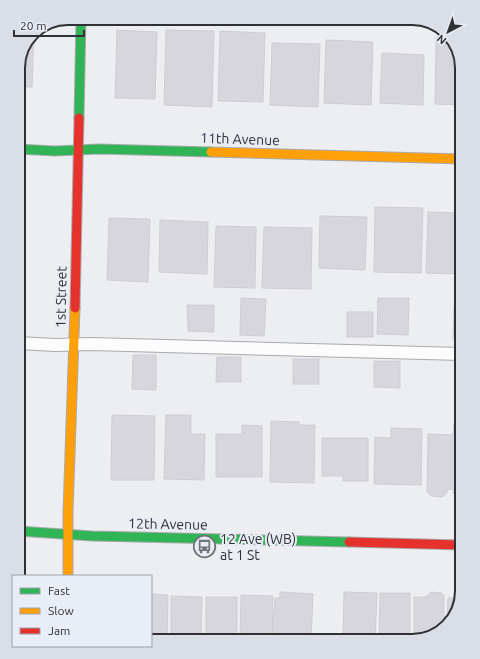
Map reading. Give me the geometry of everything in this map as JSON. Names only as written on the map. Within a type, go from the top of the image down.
[{"type":"street","name":"1st Street","points":[[68,575],[68,512],[74,345],[81,25]]},
{"type":"street","name":"11th Avenue","points":[[25,149],[55,151],[105,149],[455,159]]},
{"type":"street","name":"12th Avenue","points":[[25,532],[68,535],[455,545]]},
{"type":"lane","points":[[25,343],[455,354]]},
{"type":"building","points":[[117,30],[157,32],[155,99],[115,98]]},
{"type":"building","points":[[166,30],[214,31],[212,107],[164,105]]},
{"type":"building","points":[[220,31],[265,33],[263,102],[218,101]]},
{"type":"building","points":[[326,40],[373,42],[371,105],[324,103]]},
{"type":"building","points":[[34,43],[32,87],[25,87],[25,65],[29,49]]},
{"type":"building","points":[[272,43],[320,44],[318,107],[270,105]]},
{"type":"building","points":[[436,52],[452,52],[454,57],[455,105],[435,104]]},
{"type":"building","points":[[382,53],[424,55],[423,105],[380,103]]},
{"type":"building","points":[[375,207],[423,208],[421,273],[374,272]]},
{"type":"building","points":[[428,212],[455,213],[455,274],[426,273]]},
{"type":"building","points":[[320,216],[367,217],[365,270],[319,268]]},
{"type":"building","points":[[109,218],[150,219],[148,282],[107,280]]},
{"type":"building","points":[[160,220],[208,222],[207,274],[159,272]]},
{"type":"building","points":[[216,226],[256,227],[255,288],[214,287]]},
{"type":"building","points":[[264,227],[312,228],[311,289],[262,288]]},
{"type":"building","points":[[241,298],[266,299],[264,336],[240,335]]},
{"type":"building","points":[[378,298],[409,298],[408,335],[377,334]]},
{"type":"building","points":[[187,305],[214,305],[214,332],[188,331]]},
{"type":"building","points":[[454,307],[455,307],[455,339],[453,339]]},
{"type":"building","points":[[347,312],[373,312],[373,337],[347,337]]},
{"type":"building","points":[[133,355],[156,355],[156,390],[132,389]]},
{"type":"building","points":[[217,357],[241,357],[241,382],[216,382]]},
{"type":"building","points":[[293,359],[319,359],[319,384],[293,384]]},
{"type":"building","points":[[374,361],[400,361],[400,388],[374,387]]},
{"type":"building","points":[[112,415],[155,416],[154,480],[111,480]]},
{"type":"building","points":[[166,415],[191,415],[191,434],[205,434],[204,480],[164,479]]},
{"type":"building","points":[[271,421],[299,422],[299,425],[315,425],[314,483],[270,482]]},
{"type":"building","points":[[455,423],[455,494],[453,493],[454,489],[447,490],[447,493],[442,497],[431,496],[427,492],[428,434],[453,435]]},
{"type":"building","points":[[242,425],[262,426],[262,477],[216,477],[216,434],[242,434]]},
{"type":"building","points":[[391,428],[422,429],[421,485],[374,484],[375,437],[391,438]]},
{"type":"building","points":[[322,438],[368,438],[368,481],[343,481],[343,476],[322,476]]},
{"type":"building","points":[[280,592],[313,594],[311,634],[272,634],[275,598],[280,598]]},
{"type":"building","points":[[344,592],[377,593],[375,634],[343,634]]},
{"type":"building","points":[[431,592],[441,593],[444,596],[444,619],[428,631],[414,634],[414,597],[426,597]]},
{"type":"building","points":[[380,593],[410,593],[410,634],[379,634]]},
{"type":"building","points":[[152,594],[168,595],[167,634],[152,634]]},
{"type":"building","points":[[241,595],[273,596],[272,634],[240,634]]},
{"type":"building","points":[[171,596],[202,597],[201,634],[171,634]]},
{"type":"building","points":[[206,597],[237,597],[237,634],[206,634]]},
{"type":"building","points":[[448,598],[455,598],[452,607],[447,615]]},
{"type":"traffic: fast","points":[[79,118],[81,25]]},
{"type":"traffic: fast","points":[[25,149],[55,151],[99,149],[211,152]]},
{"type":"traffic: fast","points":[[25,531],[92,536],[349,542]]},
{"type":"traffic: slow","points":[[211,152],[455,159]]},
{"type":"traffic: slow","points":[[68,575],[68,512],[75,308]]},
{"type":"traffic: jam","points":[[75,308],[79,118]]},
{"type":"traffic: jam","points":[[349,542],[455,545]]},
{"type":"place","name":"12 Ave (WB) at 1 St","points":[[204,547]]}]
